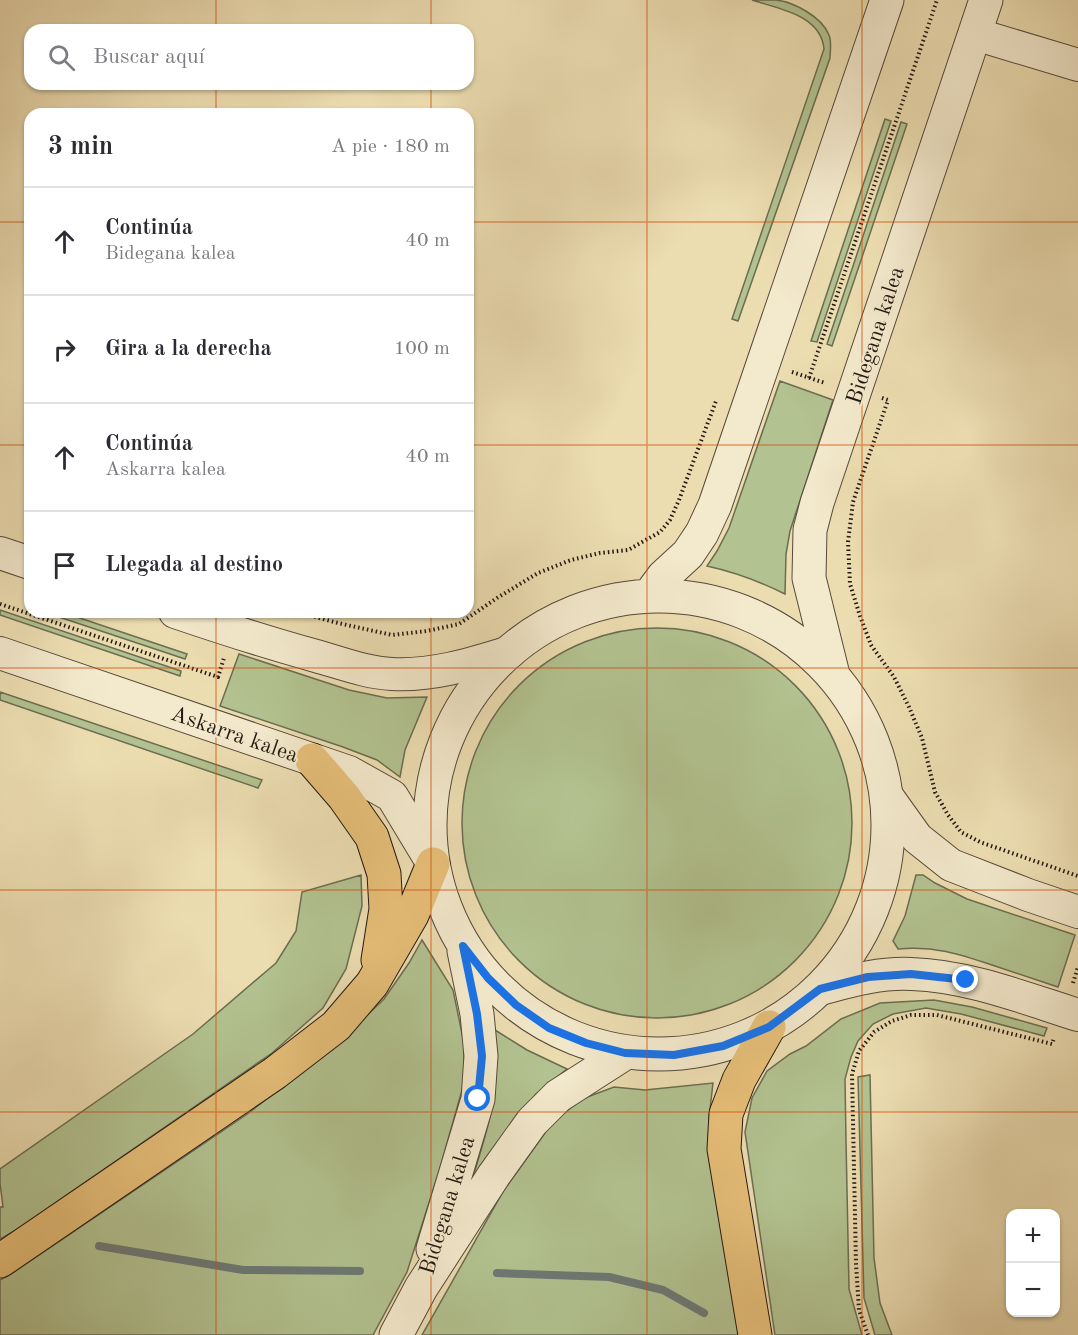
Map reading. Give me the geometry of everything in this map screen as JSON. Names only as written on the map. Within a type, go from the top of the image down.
[{"type":"highway","points":[[312,760],[344,797],[372,837],[384,874],[386,909],[372,984]]},
{"type":"highway","points":[[0,1261],[275,1073],[336,1026],[372,984],[412,915],[433,864]]},
{"type":"highway","points":[[755,1335],[724,1149],[726,1114],[739,1080],[769,1027]]},
{"type":"street","name":"Bidegana kalea","points":[[833,675],[809,578],[810,530],[817,503],[986,0]]},
{"type":"street","points":[[649,596],[663,577],[688,554],[702,533],[715,505],[884,1]]},
{"type":"street","points":[[975,34],[1078,64]]},
{"type":"street","points":[[0,553],[24,561]]},
{"type":"street","points":[[649,596],[701,599],[751,614],[796,640],[833,675],[859,712],[877,752],[887,796],[887,849],[876,900],[853,947],[820,989],[769,1027],[723,1046],[674,1055],[625,1053],[586,1043],[549,1028],[516,1005],[488,978],[463,946],[444,906],[433,864],[430,825],[433,786],[444,748],[460,712],[482,680],[510,652],[540,629],[574,612],[611,601],[649,596]]},
{"type":"street","points":[[194,618],[355,668],[391,674],[432,673],[510,652]]},
{"type":"street","name":"Askarra kalea","points":[[0,653],[349,772],[392,796],[433,864]]},
{"type":"street","points":[[887,796],[917,838],[951,865],[1078,912]]},
{"type":"street","name":"Bidegana kalea","points":[[421,1287],[478,1099],[482,1056],[477,1014],[463,946]]},
{"type":"street","points":[[820,989],[868,977],[911,974],[966,980],[1070,1013]]},
{"type":"street","name":"Bidegana kalea","points":[[396,1335],[421,1287],[494,1174],[532,1122],[558,1096],[625,1053]]},
{"type":"path","points":[[809,378],[937,0]]},
{"type":"path","points":[[764,363],[888,400],[853,502],[848,542],[850,584],[871,645],[894,677],[909,707],[922,738],[935,792],[961,832],[980,842],[1078,876]]},
{"type":"path","points":[[474,614],[538,573],[572,560],[600,553],[628,550],[660,532],[670,520],[679,500],[718,395]]},
{"type":"path","points":[[0,604],[24,612]]},
{"type":"path","points":[[42,618],[218,676],[234,631]]},
{"type":"path","points":[[319,618],[392,635],[459,624],[468,618]]},
{"type":"path","points":[[868,1335],[859,1310],[855,1264],[852,1074],[859,1051],[874,1032],[911,1015],[938,1015],[1052,1044],[1070,1013],[1078,967]]},
{"type":"green space","points":[[752,0],[783,1],[799,7],[825,28],[831,46],[830,58],[738,321],[732,319],[824,49],[815,28],[807,21],[786,10]]},
{"type":"green space","points":[[885,119],[891,121],[817,342],[811,341]]},
{"type":"green space","points":[[901,122],[907,124],[832,346],[827,344]]},
{"type":"green space","points":[[780,381],[833,400],[790,531],[786,554],[785,594],[746,577],[707,566],[729,528]]},
{"type":"green space","points":[[0,610],[181,671],[180,676],[0,615]]},
{"type":"green space","points":[[62,618],[80,618],[187,654],[185,659]]},
{"type":"green space","points":[[657,628],[695,632],[732,643],[765,661],[795,685],[819,715],[837,748],[848,785],[852,823],[848,861],[837,898],[819,931],[795,961],[765,985],[732,1003],[695,1014],[657,1018],[619,1014],[582,1003],[549,985],[519,961],[495,931],[477,898],[466,861],[462,823],[466,785],[477,748],[495,715],[519,685],[549,661],[582,643],[619,632]]},
{"type":"green space","points":[[239,654],[349,690],[387,698],[427,697],[405,750],[400,777],[377,760],[220,706]]},
{"type":"green space","points":[[0,692],[262,780],[258,788],[0,700]]},
{"type":"green space","points":[[361,875],[362,906],[346,969],[323,1008],[272,1053],[0,1239],[0,1207],[3,1207],[0,1169],[193,1034],[276,963],[296,931],[302,892]]},
{"type":"green space","points":[[916,875],[923,875],[967,899],[1075,935],[1058,987],[948,952],[924,948],[898,949],[893,941],[905,916]]},
{"type":"green space","points":[[422,940],[453,990],[464,1043],[464,1083],[407,1272],[373,1335],[0,1335],[0,1280],[246,1115],[335,1046],[384,999]]},
{"type":"green space","points":[[934,1000],[972,1007],[1047,1028],[1044,1036],[961,1014],[926,1008],[893,1014],[873,1024],[858,1041],[845,1079],[849,1289],[862,1335],[775,1335],[745,1132],[752,1098],[767,1071],[790,1054],[806,1046],[841,1019],[880,1003]]},
{"type":"green space","points":[[495,1030],[527,1050],[567,1069],[536,1094],[505,1133],[479,1176],[474,1174],[494,1098]]},
{"type":"green space","points":[[870,1075],[874,1258],[880,1303],[892,1335],[875,1335],[864,1298],[858,1077]]},
{"type":"green space","points":[[713,1083],[709,1118],[719,1199],[741,1335],[422,1335],[504,1190],[552,1123],[582,1099],[614,1087],[645,1090]]},
{"type":"waterway","points":[[99,1246],[243,1270],[360,1271]]},
{"type":"waterway","points":[[497,1273],[609,1277],[663,1290],[704,1313]]},
{"type":"route","points":[[478,1099],[482,1056],[477,1014],[463,946],[488,978],[516,1005],[549,1028],[586,1043],[625,1053],[674,1055],[723,1046],[769,1027],[820,989],[868,977],[911,974],[966,980]]}]
